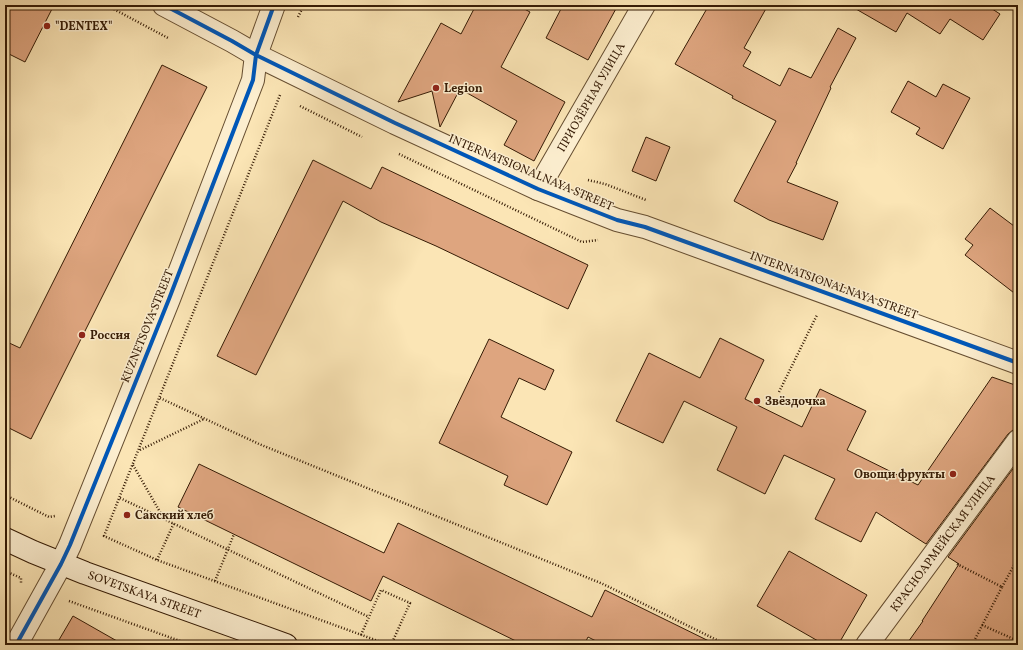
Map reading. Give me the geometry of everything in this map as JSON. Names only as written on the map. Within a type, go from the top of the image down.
[{"type":"street","name":"INTERNATSIONALNAYA STREET","points":[[164,5],[256,55],[395,123],[538,189],[617,220],[645,227],[1018,362]]},
{"type":"street","name":"KUZNETSOVA STREET","points":[[16,645],[70,545],[166,306],[253,80],[256,55],[274,5]]},
{"type":"street","name":"ПРИОЗЁРНАЯ УЛИЦА","points":[[538,189],[644,5]]},
{"type":"street","name":"КРАСНОАРМЕЙСКАЯ УЛИЦА","points":[[867,645],[1018,441]]},
{"type":"street","name":"SOVETSKAYA STREET","points":[[5,539],[61,564],[286,645]]},
{"type":"path","points":[[280,95],[104,536],[157,560],[361,635],[390,645],[410,603],[381,590],[361,635]]},
{"type":"path","points":[[780,392],[820,309]]},
{"type":"path","points":[[160,398],[259,444],[603,584],[727,645]]},
{"type":"path","points":[[139,450],[204,419]]},
{"type":"path","points":[[133,465],[164,519]]},
{"type":"path","points":[[5,495],[49,517],[60,515]]},
{"type":"path","points":[[120,498],[369,617]]},
{"type":"path","points":[[157,560],[174,523]]},
{"type":"path","points":[[216,581],[234,534]]},
{"type":"path","points":[[935,553],[1002,587]]},
{"type":"path","points":[[972,645],[1018,558]]},
{"type":"path","points":[[5,571],[21,578]]},
{"type":"path","points":[[70,600],[191,645]]},
{"type":"path","points":[[982,625],[1018,641]]},
{"type":"building","points":[[5,5],[54,5],[25,62],[5,52]]},
{"type":"building","points":[[476,5],[517,5],[530,12],[501,67],[565,102],[534,161],[504,145],[517,121],[460,89],[440,127],[432,91],[398,102],[441,23],[461,34]]},
{"type":"building","points":[[563,5],[618,5],[588,60],[546,38]]},
{"type":"building","points":[[709,5],[768,5],[744,48],[751,52],[743,66],[780,86],[789,68],[811,78],[838,28],[856,38],[830,87],[831,88],[787,182],[838,202],[823,240],[769,220],[734,201],[776,121],[732,98],[733,96],[675,64]]},
{"type":"building","points":[[849,5],[986,5],[1000,14],[983,40],[950,19],[940,34],[907,13],[896,32]]},
{"type":"building","points":[[162,65],[207,87],[31,439],[5,426],[5,341],[20,348]]},
{"type":"building","points":[[908,81],[936,97],[943,84],[970,98],[943,149],[916,134],[920,128],[891,112]]},
{"type":"building","points":[[646,137],[670,147],[656,181],[632,171]]},
{"type":"building","points":[[313,160],[371,189],[382,167],[588,265],[568,309],[436,246],[381,222],[343,201],[256,375],[217,356]]},
{"type":"building","points":[[990,208],[1018,229],[1018,296],[965,255],[973,245],[965,239]]},
{"type":"building","points":[[720,338],[764,360],[745,399],[802,427],[820,389],[866,411],[847,450],[918,485],[992,377],[1018,386],[1018,429],[1013,430],[1008,434],[926,544],[876,512],[861,542],[815,519],[835,479],[784,455],[765,494],[717,470],[737,427],[684,401],[663,443],[616,421],[649,353],[700,378]]},
{"type":"building","points":[[489,339],[554,370],[545,390],[519,378],[501,417],[572,452],[547,505],[504,485],[508,476],[439,443]]},
{"type":"building","points":[[1018,462],[1018,645],[906,645],[959,564],[948,557]]},
{"type":"building","points":[[199,464],[384,553],[398,523],[592,617],[605,590],[717,645],[604,645],[588,637],[584,645],[524,645],[383,576],[371,601],[178,507]]},
{"type":"building","points":[[789,551],[867,595],[838,645],[825,645],[757,606]]},
{"type":"building","points":[[73,616],[124,645],[56,645]]},
{"type":"cycle path","points":[[164,5],[256,55],[395,123],[538,189],[617,220],[645,227],[1018,363]]},
{"type":"cycle path","points":[[16,645],[70,545],[169,299],[253,80],[256,55],[274,5]]},
{"type":"place","name":"\"DENTEX\"","points":[[47,26]]},
{"type":"place","name":"Legion","points":[[436,88]]},
{"type":"place","name":"Россия","points":[[82,335]]},
{"type":"place","name":"Звёздочка","points":[[757,401]]},
{"type":"place","name":"Овощи фрукты","points":[[953,474]]},
{"type":"place","name":"Сакский хлеб","points":[[127,515]]}]
